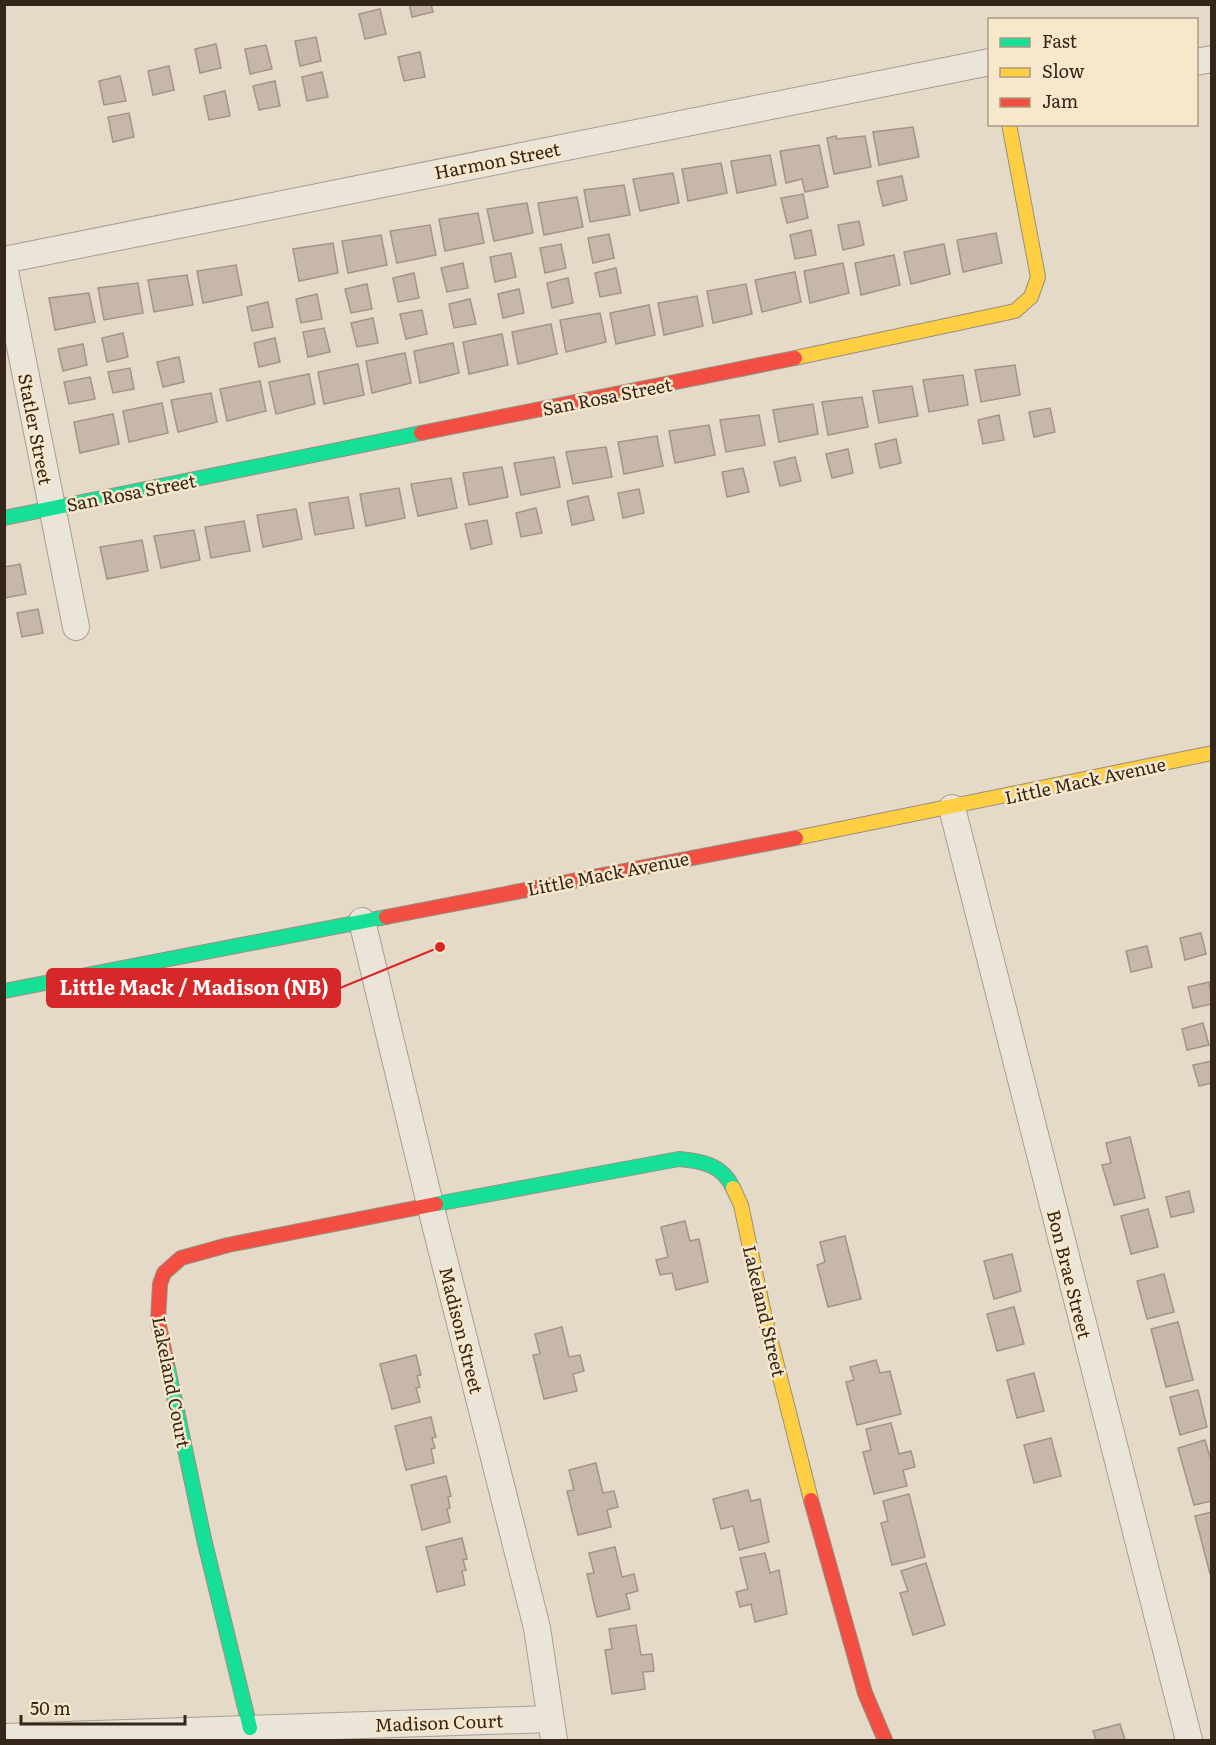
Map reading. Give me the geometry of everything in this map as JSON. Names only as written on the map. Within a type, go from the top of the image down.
[{"type":"street","name":"Harmon Street","points":[[4,260],[988,62]]},
{"type":"street","name":"San Rosa Street","points":[[4,518],[1015,311],[1027,304],[1036,290],[1038,262],[1009,126]]},
{"type":"street","name":"Statler Street","points":[[4,266],[76,627]]},
{"type":"street","name":"Little Mack Avenue","points":[[4,991],[952,808],[1212,753]]},
{"type":"street","name":"Bon Brae Street","points":[[952,808],[1189,1740]]},
{"type":"street","name":"Madison Street","points":[[362,921],[430,1204],[537,1628],[546,1676],[552,1730]]},
{"type":"street","name":"Lakeland Street","points":[[430,1204],[592,1172],[679,1159],[700,1161],[718,1168],[731,1183],[741,1205],[764,1314],[823,1547],[865,1693],[885,1740]]},
{"type":"street","name":"Lakeland Court","points":[[250,1728],[204,1539],[158,1321],[157,1295],[161,1275],[171,1264],[183,1257],[430,1204]]},
{"type":"street","name":"Madison Court","points":[[4,1737],[250,1728],[552,1730]]},
{"type":"building","points":[[409,4],[431,4],[433,12],[412,17]]},
{"type":"building","points":[[380,9],[386,34],[365,39],[359,14]]},
{"type":"building","points":[[316,37],[321,61],[300,66],[295,41]]},
{"type":"building","points":[[216,44],[221,68],[200,73],[195,49]]},
{"type":"building","points":[[266,45],[272,69],[250,74],[245,49]]},
{"type":"building","points":[[420,52],[425,77],[404,81],[398,57]]},
{"type":"building","points":[[169,66],[174,90],[153,95],[148,71]]},
{"type":"building","points":[[322,72],[328,97],[307,101],[302,77]]},
{"type":"building","points":[[120,76],[126,101],[104,105],[99,81]]},
{"type":"building","points":[[275,81],[280,106],[259,110],[253,86]]},
{"type":"building","points":[[225,91],[230,116],[209,120],[204,96]]},
{"type":"building","points":[[129,113],[134,137],[113,142],[108,117]]},
{"type":"building","points":[[913,127],[919,157],[879,165],[873,132]]},
{"type":"building","points":[[836,136],[837,139],[865,136],[871,167],[834,174],[827,138]]},
{"type":"building","points":[[819,145],[828,187],[805,192],[802,179],[786,183],[780,151]]},
{"type":"building","points":[[770,155],[776,185],[737,193],[731,161]]},
{"type":"building","points":[[721,163],[727,193],[688,201],[682,169]]},
{"type":"building","points":[[673,173],[679,203],[640,211],[633,179]]},
{"type":"building","points":[[902,176],[907,200],[883,206],[877,181]]},
{"type":"building","points":[[624,185],[630,215],[590,222],[584,190]]},
{"type":"building","points":[[803,194],[808,218],[787,223],[781,198]]},
{"type":"building","points":[[577,197],[583,227],[544,235],[538,203]]},
{"type":"building","points":[[527,203],[533,233],[494,241],[487,209]]},
{"type":"building","points":[[478,213],[484,243],[445,251],[439,219]]},
{"type":"building","points":[[859,221],[864,245],[843,250],[838,225]]},
{"type":"building","points":[[430,225],[436,255],[397,263],[390,231]]},
{"type":"building","points":[[811,230],[816,255],[795,259],[790,235]]},
{"type":"building","points":[[996,233],[1002,263],[963,272],[957,240]]},
{"type":"building","points":[[609,234],[614,258],[593,263],[588,238]]},
{"type":"building","points":[[381,235],[387,265],[348,273],[342,241]]},
{"type":"building","points":[[333,243],[338,273],[299,281],[293,249]]},
{"type":"building","points":[[561,244],[566,268],[545,273],[540,248]]},
{"type":"building","points":[[944,244],[950,274],[911,284],[904,252]]},
{"type":"building","points":[[511,253],[516,277],[495,282],[490,257]]},
{"type":"building","points":[[894,255],[900,285],[861,295],[855,263]]},
{"type":"building","points":[[463,263],[468,288],[447,292],[441,268]]},
{"type":"building","points":[[843,263],[849,293],[810,303],[804,271]]},
{"type":"building","points":[[236,265],[242,295],[203,303],[197,271]]},
{"type":"building","points":[[616,268],[621,293],[600,297],[595,273]]},
{"type":"building","points":[[795,272],[801,302],[762,312],[755,280]]},
{"type":"building","points":[[414,273],[419,298],[398,302],[393,278]]},
{"type":"building","points":[[187,275],[193,305],[154,312],[148,280]]},
{"type":"building","points":[[568,278],[573,303],[552,308],[547,283]]},
{"type":"building","points":[[138,283],[143,313],[104,320],[98,288]]},
{"type":"building","points":[[367,284],[372,309],[351,313],[345,289]]},
{"type":"building","points":[[746,284],[752,314],[713,323],[707,291]]},
{"type":"building","points":[[519,289],[524,313],[503,318],[498,294]]},
{"type":"building","points":[[89,293],[95,322],[55,330],[49,298]]},
{"type":"building","points":[[317,294],[322,319],[301,323],[296,299]]},
{"type":"building","points":[[697,296],[703,326],[664,335],[658,303]]},
{"type":"building","points":[[470,299],[476,324],[454,328],[449,304]]},
{"type":"building","points":[[268,302],[273,327],[252,331],[247,307]]},
{"type":"building","points":[[649,305],[655,335],[616,344],[610,313]]},
{"type":"building","points":[[422,310],[427,334],[406,339],[400,314]]},
{"type":"building","points":[[600,313],[606,342],[566,352],[560,320]]},
{"type":"building","points":[[373,318],[378,343],[357,347],[351,323]]},
{"type":"building","points":[[551,324],[557,354],[518,364],[512,332]]},
{"type":"building","points":[[324,328],[330,352],[308,357],[303,332]]},
{"type":"building","points":[[123,333],[128,357],[107,362],[102,338]]},
{"type":"building","points":[[502,334],[508,365],[469,374],[463,342]]},
{"type":"building","points":[[275,338],[280,362],[259,367],[254,343]]},
{"type":"building","points":[[453,343],[459,373],[420,383],[414,351]]},
{"type":"building","points":[[83,344],[87,365],[63,371],[58,349]]},
{"type":"building","points":[[405,353],[411,383],[372,393],[366,361]]},
{"type":"building","points":[[179,357],[184,382],[163,387],[157,362]]},
{"type":"building","points":[[358,364],[364,395],[324,404],[318,372]]},
{"type":"building","points":[[1015,365],[1020,395],[981,402],[975,370]]},
{"type":"building","points":[[130,368],[134,389],[113,393],[108,372]]},
{"type":"building","points":[[309,374],[315,404],[276,414],[269,382]]},
{"type":"building","points":[[963,375],[968,405],[929,412],[923,380]]},
{"type":"building","points":[[90,377],[95,399],[69,404],[64,382]]},
{"type":"building","points":[[260,381],[266,411],[227,421],[220,389]]},
{"type":"building","points":[[912,386],[918,416],[879,423],[873,391]]},
{"type":"building","points":[[211,393],[217,422],[178,432],[171,400]]},
{"type":"building","points":[[862,397],[868,427],[828,435],[822,402]]},
{"type":"building","points":[[162,403],[168,433],[129,442],[123,411]]},
{"type":"building","points":[[813,404],[818,434],[779,442],[773,410]]},
{"type":"building","points":[[1050,408],[1055,432],[1034,437],[1029,412]]},
{"type":"building","points":[[113,414],[119,444],[80,453],[74,422]]},
{"type":"building","points":[[759,415],[765,445],[726,452],[720,420]]},
{"type":"building","points":[[999,415],[1004,440],[983,444],[978,420]]},
{"type":"building","points":[[709,425],[715,455],[675,463],[669,431]]},
{"type":"building","points":[[657,436],[663,466],[624,474],[618,442]]},
{"type":"building","points":[[896,439],[901,463],[880,468],[875,444]]},
{"type":"building","points":[[606,447],[612,477],[573,484],[566,452]]},
{"type":"building","points":[[848,449],[853,473],[832,478],[826,454]]},
{"type":"building","points":[[554,457],[560,487],[521,495],[514,463]]},
{"type":"building","points":[[795,457],[801,481],[780,486],[774,462]]},
{"type":"building","points":[[502,467],[508,497],[469,505],[463,473]]},
{"type":"building","points":[[743,468],[749,492],[727,497],[722,472]]},
{"type":"building","points":[[451,478],[457,508],[418,516],[411,484]]},
{"type":"building","points":[[399,488],[405,518],[366,526],[360,494]]},
{"type":"building","points":[[639,489],[644,513],[623,518],[618,493]]},
{"type":"building","points":[[588,496],[594,520],[572,525],[567,501]]},
{"type":"building","points":[[348,497],[354,528],[315,535],[309,503]]},
{"type":"building","points":[[536,508],[542,533],[521,537],[516,513]]},
{"type":"building","points":[[296,509],[302,539],[263,547],[257,515]]},
{"type":"building","points":[[487,520],[492,544],[471,549],[465,524]]},
{"type":"building","points":[[244,521],[250,551],[211,558],[205,527]]},
{"type":"building","points":[[194,530],[200,560],[161,568],[154,536]]},
{"type":"building","points":[[142,540],[148,571],[107,579],[100,547]]},
{"type":"building","points":[[20,564],[26,594],[4,598],[4,567]]},
{"type":"building","points":[[38,609],[43,633],[22,637],[17,613]]},
{"type":"building","points":[[1201,933],[1206,954],[1185,960],[1180,938]]},
{"type":"building","points":[[1147,946],[1152,967],[1131,972],[1126,951]]},
{"type":"building","points":[[1209,982],[1212,1004],[1193,1008],[1188,987]]},
{"type":"building","points":[[1203,1023],[1209,1045],[1187,1050],[1182,1029]]},
{"type":"building","points":[[1212,1061],[1212,1083],[1199,1086],[1193,1065]]},
{"type":"building","points":[[1130,1137],[1145,1198],[1114,1205],[1102,1165],[1111,1163],[1106,1143]]},
{"type":"building","points":[[1189,1191],[1194,1212],[1171,1217],[1166,1197]]},
{"type":"building","points":[[1148,1209],[1158,1247],[1131,1254],[1121,1216]]},
{"type":"building","points":[[685,1221],[690,1241],[699,1239],[708,1282],[676,1290],[672,1273],[660,1275],[656,1260],[668,1257],[661,1227]]},
{"type":"building","points":[[845,1236],[861,1299],[828,1307],[817,1265],[825,1262],[820,1242]]},
{"type":"building","points":[[1012,1254],[1021,1291],[994,1299],[984,1261]]},
{"type":"building","points":[[1164,1274],[1174,1312],[1147,1319],[1137,1281]]},
{"type":"building","points":[[1014,1307],[1024,1344],[997,1351],[987,1314]]},
{"type":"building","points":[[1178,1322],[1193,1380],[1166,1387],[1151,1329]]},
{"type":"building","points":[[562,1327],[569,1357],[580,1355],[584,1371],[573,1374],[577,1391],[544,1399],[533,1355],[540,1354],[535,1334]]},
{"type":"building","points":[[416,1355],[421,1375],[417,1376],[420,1387],[416,1388],[420,1402],[392,1409],[380,1364]]},
{"type":"building","points":[[876,1360],[880,1373],[890,1371],[901,1414],[857,1425],[846,1382],[854,1380],[850,1367]]},
{"type":"building","points":[[1034,1373],[1044,1411],[1017,1418],[1007,1380]]},
{"type":"building","points":[[1198,1390],[1207,1427],[1180,1435],[1170,1397]]},
{"type":"building","points":[[431,1417],[436,1437],[432,1438],[435,1448],[431,1449],[434,1463],[406,1470],[395,1426]]},
{"type":"building","points":[[891,1423],[899,1454],[911,1451],[915,1467],[903,1470],[907,1486],[874,1494],[863,1452],[871,1450],[866,1429]]},
{"type":"building","points":[[1051,1438],[1061,1476],[1034,1483],[1024,1445]]},
{"type":"building","points":[[1205,1440],[1212,1464],[1212,1501],[1194,1505],[1178,1448]]},
{"type":"building","points":[[596,1463],[603,1493],[614,1491],[618,1507],[607,1510],[611,1527],[578,1535],[567,1491],[574,1490],[569,1470]]},
{"type":"building","points":[[446,1476],[451,1496],[448,1497],[450,1508],[447,1509],[450,1522],[422,1530],[411,1485]]},
{"type":"building","points":[[748,1490],[751,1501],[760,1499],[769,1542],[739,1550],[733,1526],[721,1529],[713,1499]]},
{"type":"building","points":[[909,1494],[925,1557],[892,1565],[881,1523],[888,1521],[883,1501]]},
{"type":"building","points":[[1212,1512],[1212,1574],[1210,1574],[1195,1516]]},
{"type":"building","points":[[462,1538],[467,1559],[463,1560],[466,1570],[462,1571],[465,1585],[437,1592],[426,1547]]},
{"type":"building","points":[[615,1547],[622,1577],[634,1574],[638,1591],[626,1594],[630,1609],[597,1617],[587,1574],[594,1573],[589,1553]]},
{"type":"building","points":[[765,1553],[770,1573],[779,1570],[787,1614],[755,1622],[751,1604],[740,1607],[736,1592],[748,1589],[740,1558]]},
{"type":"building","points":[[926,1563],[945,1625],[913,1635],[900,1593],[908,1591],[901,1571]]},
{"type":"building","points":[[636,1625],[641,1655],[652,1654],[654,1671],[643,1672],[645,1689],[612,1694],[605,1650],[612,1649],[609,1629]]},
{"type":"building","points":[[1120,1724],[1125,1740],[1096,1740],[1093,1731]]},
{"type":"traffic: fast","points":[[4,518],[421,433]]},
{"type":"traffic: fast","points":[[4,991],[386,917]]},
{"type":"traffic: fast","points":[[436,1204],[679,1159],[696,1161],[718,1169],[729,1180],[733,1188]]},
{"type":"traffic: fast","points":[[167,1364],[204,1539],[250,1728]]},
{"type":"traffic: slow","points":[[795,358],[1015,311],[1031,297],[1038,277],[1009,126]]},
{"type":"traffic: slow","points":[[796,838],[1212,753]]},
{"type":"traffic: slow","points":[[733,1188],[741,1205],[764,1314],[811,1500]]},
{"type":"traffic: jam","points":[[421,433],[795,358]]},
{"type":"traffic: jam","points":[[386,917],[796,838]]},
{"type":"traffic: jam","points":[[167,1364],[158,1321],[160,1284],[164,1273],[181,1258],[228,1245],[436,1204]]},
{"type":"traffic: jam","points":[[811,1500],[865,1693],[885,1740]]},
{"type":"place","name":"Little Mack / Madison (NB)","points":[[440,947]]}]
